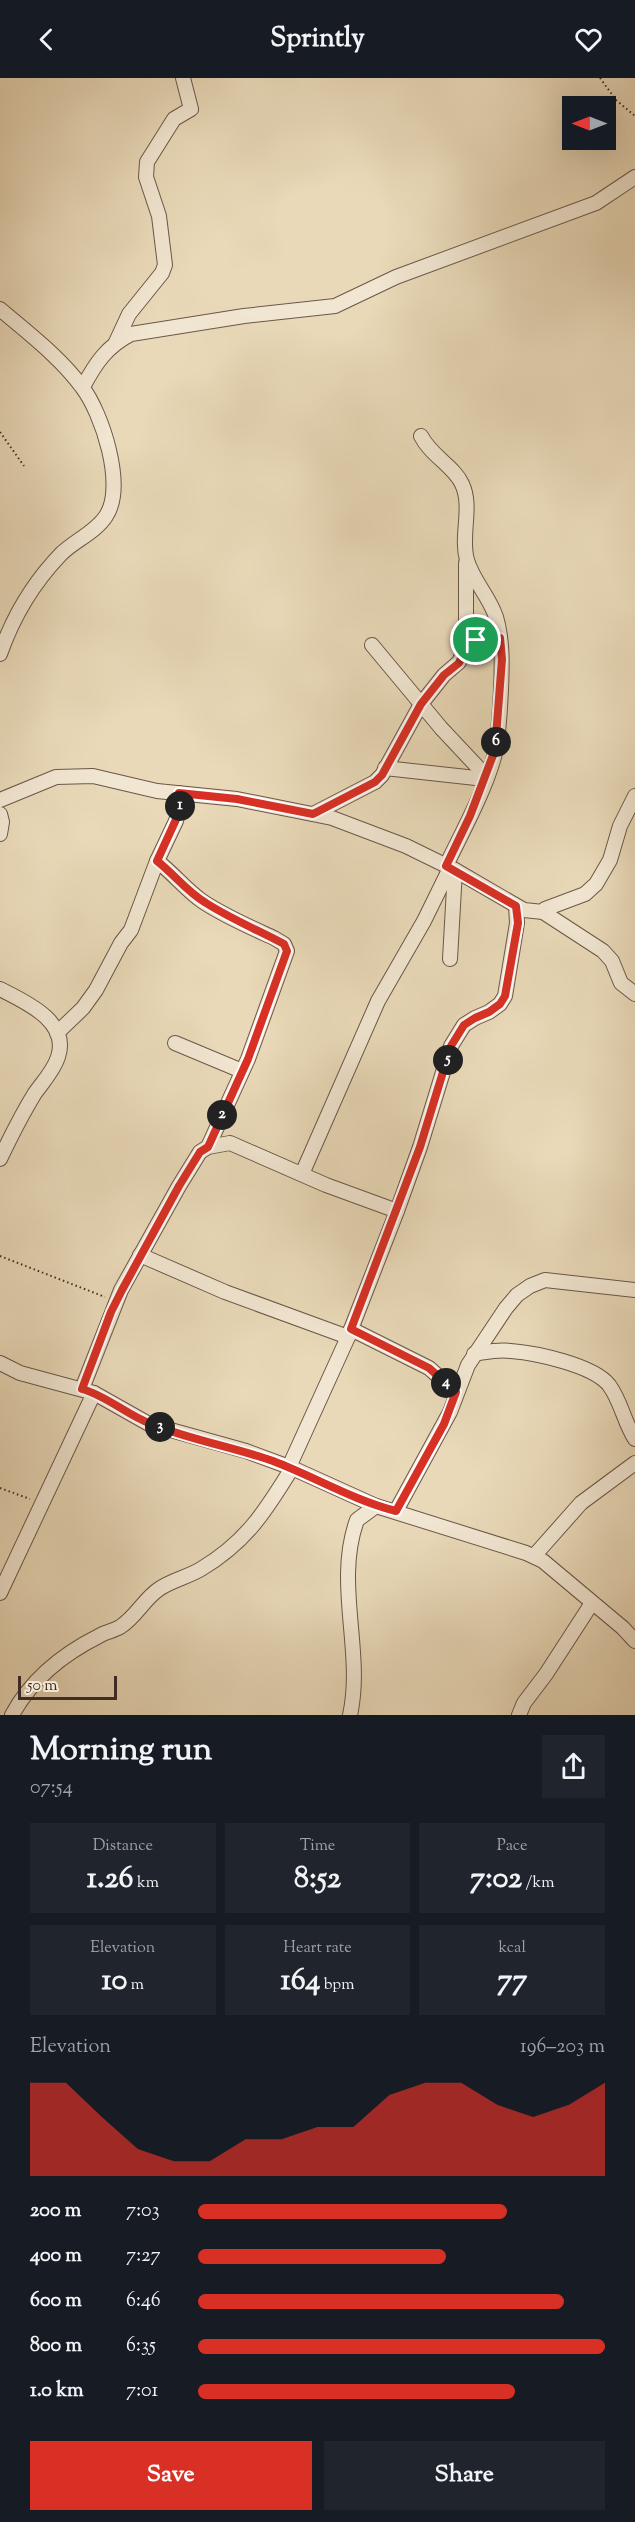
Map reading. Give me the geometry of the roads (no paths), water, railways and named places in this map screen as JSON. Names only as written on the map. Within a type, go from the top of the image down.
[{"type":"street","points":[[116,342],[129,314],[164,269],[165,255],[159,216],[147,185],[145,170],[151,154],[172,122],[191,109],[183,78]]},
{"type":"street","points":[[82,387],[101,356],[116,342],[131,334],[244,316],[335,306],[361,296],[396,277],[596,203],[635,177]]},
{"type":"street","points":[[0,309],[57,360],[82,387],[96,409],[112,459],[114,478],[112,504],[106,517],[62,554],[15,618],[1,646]]},
{"type":"street","points":[[421,436],[433,453],[462,483],[466,494],[466,645]]},
{"type":"street","points":[[302,1174],[378,1000],[424,921],[450,868],[495,750],[500,714],[502,659],[500,638],[490,600],[475,579],[466,558]]},
{"type":"street","points":[[313,814],[375,782],[421,704],[444,675],[459,663],[470,640],[500,638]]},
{"type":"street","points":[[372,645],[486,778]]},
{"type":"street","points":[[385,768],[486,778]]},
{"type":"street","points":[[0,800],[56,777],[93,776],[150,789],[237,799],[313,814],[376,833],[450,868],[516,906],[525,910],[543,912],[603,951],[612,961],[621,983],[635,994]]},
{"type":"street","points":[[57,1033],[83,1008],[96,990],[116,950],[131,930],[157,861],[179,813],[179,793]]},
{"type":"street","points":[[543,912],[545,909],[585,894],[596,884],[610,860],[620,826],[635,796]]},
{"type":"street","points":[[0,814],[2,822],[0,834]]},
{"type":"street","points":[[157,861],[204,903],[284,944],[287,951],[242,1071],[208,1147]]},
{"type":"street","points":[[450,868],[450,959]]},
{"type":"street","points":[[12,1715],[30,1686],[65,1657],[92,1639],[118,1628],[130,1619],[158,1589],[201,1569],[246,1536],[269,1506],[291,1468],[349,1333],[420,1147],[451,1046],[464,1025],[489,1012],[500,1004],[505,996],[518,923],[516,906]]},
{"type":"street","points":[[0,989],[38,1010],[50,1020],[59,1043],[58,1058],[34,1094],[0,1159]]},
{"type":"street","points":[[175,1043],[242,1071]]},
{"type":"street","points":[[0,1593],[88,1391],[116,1301],[200,1152],[208,1147],[230,1143],[397,1211]]},
{"type":"street","points":[[140,1255],[225,1292],[349,1333],[429,1368],[456,1392]]},
{"type":"street","points":[[396,1511],[444,1424],[474,1354],[506,1308],[530,1286],[545,1280],[635,1290]]},
{"type":"street","points":[[474,1354],[493,1350],[511,1351],[550,1358],[600,1375],[614,1394],[635,1439]]},
{"type":"street","points":[[0,1363],[20,1373],[88,1391],[149,1424],[246,1451],[291,1468],[376,1506],[534,1556],[623,1628],[635,1641]]},
{"type":"street","points":[[534,1556],[581,1503],[635,1463]]},
{"type":"street","points":[[350,1715],[355,1695],[349,1605],[351,1549],[357,1520],[376,1506]]},
{"type":"street","points":[[519,1715],[524,1702],[546,1674],[592,1602]]}]
